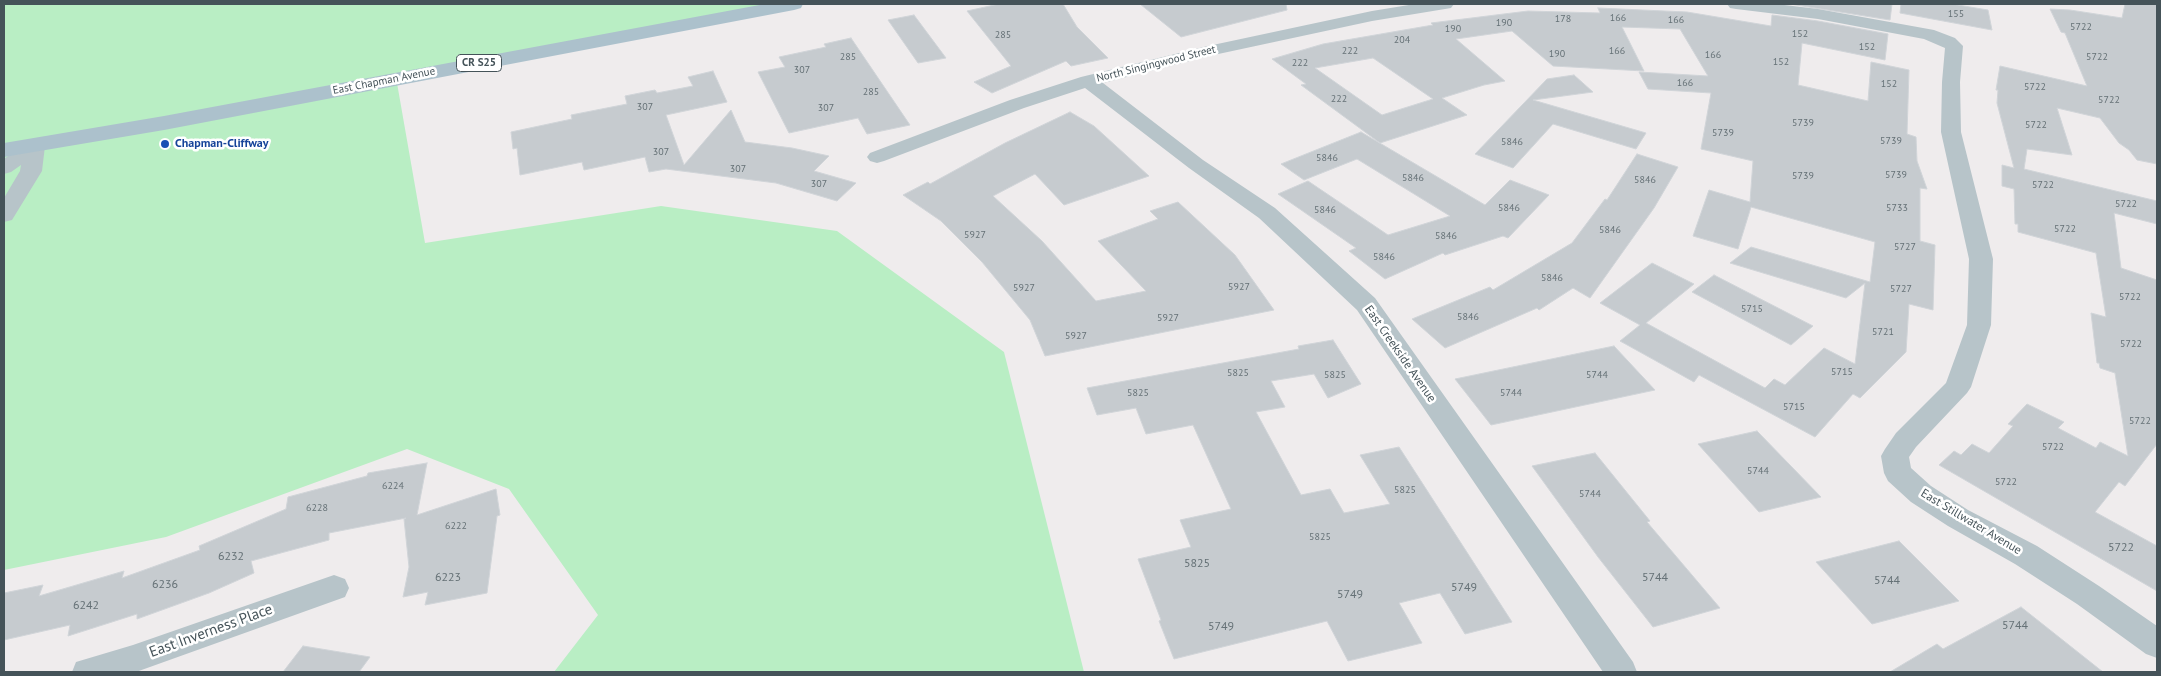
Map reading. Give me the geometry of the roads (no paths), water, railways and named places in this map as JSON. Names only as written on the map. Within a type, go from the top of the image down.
[{"type":"main road","name":"East Chapman Avenue","points":[[4,150],[35,146],[794,4]]},
{"type":"street","name":"North Singingwood Street","points":[[877,157],[1017,104],[1088,81],[1256,41],[1372,16],[1445,4]]},
{"type":"street","name":"East Stillwater Avenue","points":[[1736,4],[1818,14],[1928,34],[1949,42],[1954,46],[1951,82],[1951,132],[1981,259],[1979,325],[1958,388],[1895,456],[1898,473],[1920,494],[2088,595],[2157,644]]},
{"type":"street","name":"East Creekside Avenue","points":[[1088,81],[1196,164],[1267,213],[1366,304],[1621,672]]},
{"type":"street","points":[[4,168],[35,146]]},
{"type":"street","points":[[4,215],[31,171],[35,146]]},
{"type":"street","name":"East Inverness Place","points":[[88,672],[130,666],[334,588]]},
{"type":"place","name":"Chapman-Cliffway","points":[[165,144]]}]
